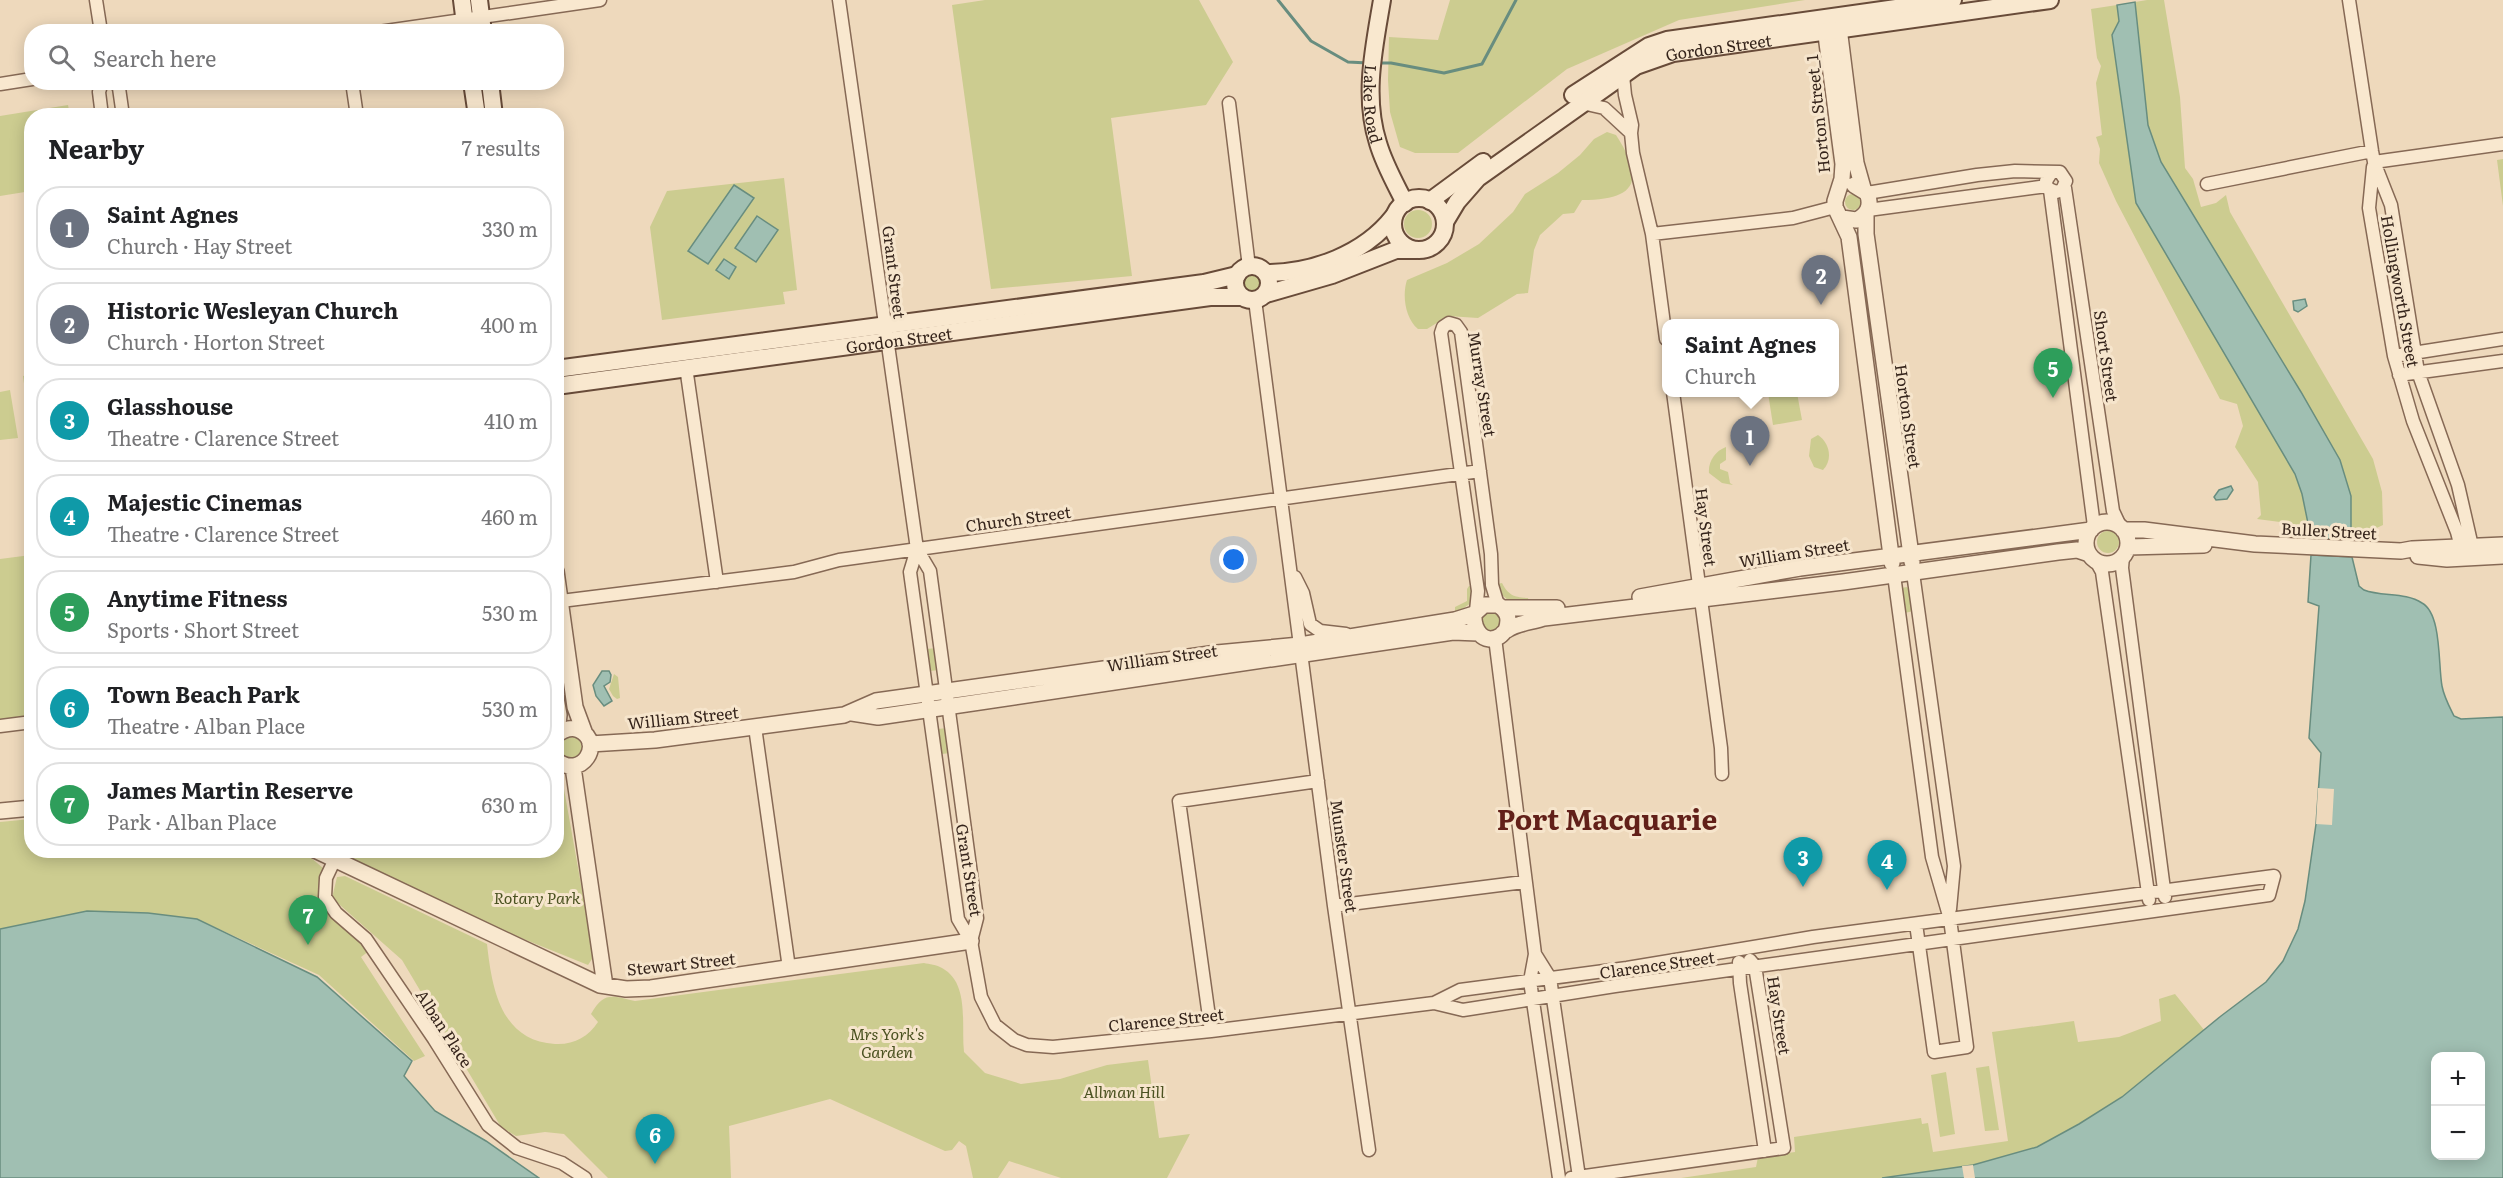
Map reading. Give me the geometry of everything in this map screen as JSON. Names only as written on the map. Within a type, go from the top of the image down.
[{"type":"main road","points":[[462,0],[475,20]]},
{"type":"main road","name":"Lake Road","points":[[1382,0],[1372,58],[1370,107],[1378,143],[1405,202]]},
{"type":"main road","name":"Gordon Street","points":[[1445,222],[1457,202],[1478,178],[1636,66],[1673,53],[1953,0]]},
{"type":"main road","name":"Gordon Street","points":[[1430,201],[1592,82],[1649,46],[1688,36],[1832,24],[2050,0]]},
{"type":"main road","points":[[473,90],[476,108]]},
{"type":"main road","points":[[491,90],[493,108]]},
{"type":"main road","points":[[1266,273],[1287,272],[1344,256],[1374,238],[1405,202],[1413,199],[1430,201],[1443,214],[1445,222],[1440,238],[1434,245],[1417,250],[1401,242],[1395,235],[1394,217]]},
{"type":"main road","name":"Gordon Street","points":[[564,368],[1210,297],[1254,297],[1282,287],[1332,275],[1396,250],[1417,250]]},
{"type":"main road","points":[[1259,268],[1266,273],[1270,284],[1254,297],[1236,288],[1243,271],[1259,268]]},
{"type":"main road","name":"Gordon Street","points":[[564,385],[686,368],[886,333],[1204,283],[1243,271]]},
{"type":"street","points":[[96,0],[100,24]]},
{"type":"street","points":[[443,24],[600,0]]},
{"type":"street","name":"Grant Street","points":[[839,0],[917,549],[930,571],[948,698],[977,918],[971,941]]},
{"type":"street","name":"Hollingworth Street","points":[[2349,0],[2373,157],[2391,205],[2418,372],[2457,485],[2468,553]]},
{"type":"street","points":[[1832,24],[1855,155],[1870,204],[1867,212]]},
{"type":"street","name":"Horton Street_1","points":[[1832,24],[1843,164],[1838,205]]},
{"type":"street","points":[[1623,75],[1624,95],[1632,125],[1630,133],[1652,234],[1663,319]]},
{"type":"street","points":[[0,84],[24,80]]},
{"type":"street","points":[[100,90],[101,108]]},
{"type":"street","points":[[119,90],[122,108]]},
{"type":"street","points":[[353,90],[356,108]]},
{"type":"street","points":[[1229,103],[1243,271]]},
{"type":"street","points":[[1582,103],[1604,108],[1630,133]]},
{"type":"street","points":[[2207,184],[2373,157],[2503,144]]},
{"type":"street","name":"Hollingworth Street","points":[[2373,157],[2369,208],[2398,375],[2468,553]]},
{"type":"street","points":[[1652,234],[1792,218],[1838,205],[1848,186],[1865,191],[2015,171],[2051,173],[2057,171],[2063,174],[2066,181],[2065,188],[2056,192],[2048,188],[1867,212],[1856,220],[1838,205]]},
{"type":"street","points":[[2051,173],[2046,178],[2087,462],[2093,528],[2087,537],[2093,557],[2102,572],[2150,911]]},
{"type":"street","name":"Short Street","points":[[2065,188],[2113,511],[2122,529]]},
{"type":"street","name":"Horton Street","points":[[1838,205],[1849,237],[1932,857],[1950,919],[1967,1047],[1934,1052],[1916,924]]},
{"type":"street","name":"Horton Street","points":[[1867,212],[1866,234],[1954,866],[1950,919]]},
{"type":"street","name":"Munster Street","points":[[1254,297],[1334,906],[1369,1150]]},
{"type":"street","name":"Murray Street","points":[[1475,613],[1478,591],[1441,333],[1443,327],[1449,323],[1456,325],[1461,332],[1491,554],[1492,585],[1501,607]]},
{"type":"street","points":[[2394,356],[2503,339]]},
{"type":"street","points":[[2444,348],[2447,368]]},
{"type":"street","points":[[2398,375],[2503,361]]},
{"type":"street","points":[[686,368],[717,582]]},
{"type":"street","name":"Hay Street","points":[[1674,397],[1722,774]]},
{"type":"street","points":[[2087,462],[2105,459]]},
{"type":"street","name":"Church Street","points":[[564,601],[794,572],[839,560],[1480,471]]},
{"type":"street","points":[[1884,508],[1896,514],[1903,506]]},
{"type":"street","points":[[2093,528],[2109,523],[2122,529],[2128,541],[2122,568],[2167,909]]},
{"type":"street","name":"William Street","points":[[564,730],[574,728],[587,739],[655,740],[852,713],[876,701],[929,701],[1301,650],[1453,633],[1478,633],[1486,638],[1544,618],[1699,592],[1840,563],[2093,528]]},
{"type":"street","name":"Buller Street","points":[[2122,529],[2255,544],[2401,551],[2410,555],[2435,558],[2503,545]]},
{"type":"street","name":"Buller Street","points":[[2126,552],[2255,544]]},
{"type":"street","name":"Grant Street","points":[[917,549],[910,572],[958,919],[971,941]]},
{"type":"street","name":"William Street","points":[[1301,650],[1356,634],[1455,620],[1475,613],[1484,605],[1544,609],[1646,596],[1843,582],[2077,550],[2093,557]]},
{"type":"street","points":[[2093,557],[2111,564],[2126,552]]},
{"type":"street","name":"Buller Street","points":[[2468,553],[2503,556]]},
{"type":"street","points":[[1840,563],[1850,570],[1849,578],[1843,582]]},
{"type":"street","name":"Munster Street","points":[[1290,567],[1303,593],[1310,624],[1320,631],[1356,634]]},
{"type":"street","points":[[1501,607],[1509,618],[1501,634],[1524,882],[1535,954],[1530,981],[1558,1178]]},
{"type":"street","points":[[1475,613],[1473,622],[1478,633]]},
{"type":"street","points":[[1900,625],[1909,616],[1916,617],[1920,623]]},
{"type":"street","points":[[564,624],[575,707],[587,739],[588,757],[584,762],[573,767],[564,764]]},
{"type":"street","points":[[0,726],[24,723]]},
{"type":"street","points":[[755,727],[789,968]]},
{"type":"street","points":[[573,767],[606,986]]},
{"type":"street","points":[[1211,1031],[1179,801],[1318,781]]},
{"type":"street","points":[[0,811],[24,809]]},
{"type":"street","points":[[2141,848],[2150,855],[2157,852],[2160,846]]},
{"type":"street","points":[[1932,857],[1938,862],[1948,861],[1952,855]]},
{"type":"street","name":"Stewart Street","points":[[335,859],[606,986],[626,989],[651,988],[971,941]]},
{"type":"street","name":"Alban Place","points":[[335,859],[326,878],[325,897],[336,913],[366,939],[434,1039],[488,1125],[518,1148],[562,1163],[585,1178]]},
{"type":"street","name":"Clarence Street","points":[[971,941],[984,1005],[994,1025],[1014,1040],[1028,1045],[1053,1047],[1211,1031],[1434,1003],[1461,990],[1883,928],[2274,876],[2269,895],[1755,966],[1463,1010],[1434,1003]]},
{"type":"street","points":[[1334,906],[1524,882]]},
{"type":"street","points":[[2117,897],[2119,915]]},
{"type":"street","points":[[1995,913],[1997,932]]},
{"type":"street","points":[[1883,928],[1886,948]]},
{"type":"street","points":[[1535,954],[1550,978],[1575,1177],[1765,1151],[1738,969],[1742,950]]},
{"type":"street","name":"Hay Street","points":[[1742,950],[1755,966],[1784,1148],[1765,1151]]},
{"type":"green space","points":[[985,0],[1199,0],[1233,62],[1206,105],[1111,118],[1132,276],[991,289],[952,5]]},
{"type":"green space","points":[[1450,0],[1805,0],[1679,20],[1567,69],[1458,153],[1415,153],[1400,147],[1390,112],[1389,37],[1438,40]]},
{"type":"green space","points":[[2164,0],[2180,97],[2185,168],[2193,179],[2201,207],[2216,203],[2226,195],[2230,212],[2373,459],[2382,492],[2383,525],[2351,540],[2351,496],[2340,460],[2161,162],[2148,125],[2135,2]]},
{"type":"green space","points":[[2117,5],[2119,21],[2112,36],[2136,203],[2295,474],[2302,494],[2311,538],[2300,536],[2280,522],[2257,519],[2261,515],[2258,482],[2235,447],[2243,426],[2237,404],[2220,399],[2116,201],[2099,163],[2100,149],[2096,137],[2102,135],[2096,83],[2101,66],[2097,58],[2091,9]]},
{"type":"green space","points":[[68,105],[69,108],[49,108]]},
{"type":"green space","points":[[24,112],[24,192],[0,196],[0,116]]},
{"type":"green space","points":[[1607,132],[1616,135],[1625,151],[1633,176],[1630,185],[1624,192],[1614,196],[1582,200],[1574,213],[1563,214],[1540,235],[1534,250],[1528,293],[1517,294],[1478,318],[1448,316],[1427,329],[1418,329],[1407,313],[1405,292],[1407,280],[1447,263],[1479,244],[1513,212],[1525,194],[1558,173],[1580,155],[1594,139]]},
{"type":"green space","points":[[2503,159],[2503,206],[2497,160]]},
{"type":"green space","points":[[784,178],[797,290],[783,292],[785,304],[662,320],[650,227],[667,191]]},
{"type":"green space","points":[[1853,194],[1861,202],[1853,210],[1845,202]]},
{"type":"green space","points":[[1418,210],[1428,214],[1432,224],[1428,234],[1418,238],[1408,234],[1404,224],[1408,214]]},
{"type":"green space","points":[[1253,275],[1259,278],[1262,284],[1259,290],[1253,293],[1247,290],[1244,284],[1247,278]]},
{"type":"green space","points":[[10,390],[18,438],[0,440],[0,392]]},
{"type":"green space","points":[[1769,397],[1798,397],[1802,420],[1773,425]]},
{"type":"green space","points":[[1818,435],[1825,442],[1829,452],[1828,461],[1823,470],[1814,467],[1809,456],[1811,439]]},
{"type":"green space","points":[[1726,447],[1726,460],[1720,464],[1720,469],[1728,472],[1730,483],[1733,485],[1722,483],[1709,473],[1713,457]]},
{"type":"green space","points":[[2104,531],[2112,531],[2119,538],[2119,546],[2112,553],[2104,553],[2097,546],[2097,538]]},
{"type":"green space","points":[[24,556],[24,718],[0,721],[0,559]]},
{"type":"green space","points":[[1502,583],[1507,591],[1515,596],[1528,598],[1529,603],[1509,601],[1501,594],[1497,584]]},
{"type":"green space","points":[[1469,586],[1473,587],[1471,603],[1455,614],[1455,607],[1467,601]]},
{"type":"green space","points":[[1907,587],[1911,594],[1913,611],[1905,613],[1901,588]]},
{"type":"green space","points":[[1491,611],[1498,614],[1501,621],[1498,628],[1491,631],[1484,628],[1481,621],[1484,614]]},
{"type":"green space","points":[[936,648],[939,670],[930,671],[927,649]]},
{"type":"green space","points":[[614,674],[618,677],[620,698],[617,699],[609,689]]},
{"type":"green space","points":[[564,679],[568,705],[564,706]]},
{"type":"green space","points":[[947,728],[950,753],[942,754],[938,729]]},
{"type":"green space","points":[[575,738],[581,744],[579,756],[571,759],[564,756],[564,740]]},
{"type":"green space","name":"Rotary Park","points":[[564,789],[593,952],[592,959],[588,965],[489,925],[348,858],[564,858]]},
{"type":"green space","points":[[24,820],[24,858],[311,858],[324,869],[320,902],[359,938],[369,951],[361,957],[425,1056],[414,1061],[319,975],[197,919],[148,913],[87,911],[0,929],[0,822]]},
{"type":"green space","name":"Mrs York's Garden","points":[[345,876],[487,944],[496,995],[503,1010],[511,1023],[522,1033],[537,1041],[562,1044],[580,1039],[598,1022],[591,1014],[600,1002],[609,997],[635,1001],[924,963],[942,968],[957,984],[962,1006],[964,1052],[985,1073],[1021,1084],[1060,1079],[1107,1065],[1148,1060],[1159,1138],[1190,1134],[1167,1178],[1061,1178],[1009,1161],[998,1178],[973,1178],[966,1146],[959,1141],[952,1150],[945,1151],[830,1099],[729,1126],[731,1178],[608,1178],[564,1134],[545,1132],[516,1136],[501,1127],[402,960],[332,898],[337,877]]},
{"type":"green space","points":[[2175,994],[2205,1031],[2122,1097],[2037,1147],[1973,1165],[1882,1178],[1681,1178],[1756,1167],[1758,1157],[1795,1152],[1794,1137],[1921,1118],[1922,1124],[1928,1123],[1933,1152],[2008,1141],[1992,1032],[2074,1021],[2078,1042],[2119,1037],[2161,1021],[2159,999]]},
{"type":"green space","points":[[1989,1066],[1999,1130],[1985,1131],[1976,1068]]},
{"type":"green space","points":[[1946,1072],[1955,1134],[1940,1137],[1931,1075]]},
{"type":"shaded area","points":[[2135,2],[2148,125],[2161,162],[2340,460],[2351,496],[2351,540],[2311,538],[2302,494],[2295,474],[2136,203],[2112,35],[2119,21],[2117,5]]},
{"type":"shaded area","points":[[734,185],[754,198],[708,264],[688,251]]},
{"type":"shaded area","points":[[757,216],[778,230],[756,262],[735,248]]},
{"type":"shaded area","points":[[724,259],[736,267],[729,279],[716,270]]},
{"type":"shaded area","points":[[2305,299],[2307,306],[2298,312],[2294,310],[2293,301]]},
{"type":"shaded area","points":[[2231,486],[2233,490],[2227,499],[2216,500],[2214,497],[2219,490]]},
{"type":"shaded area","points":[[2311,555],[2352,557],[2359,586],[2364,590],[2408,597],[2422,603],[2428,609],[2436,629],[2443,690],[2454,716],[2461,719],[2503,717],[2503,1178],[1882,1178],[1973,1165],[2037,1147],[2122,1097],[2266,982],[2283,961],[2298,929],[2305,901],[2316,824],[2321,753],[2309,738],[2319,606],[2308,602]]},
{"type":"shaded area","points":[[602,671],[609,671],[611,675],[610,682],[604,686],[612,701],[604,706],[596,696],[593,685]]},
{"type":"shaded area","points":[[87,911],[148,913],[197,919],[317,977],[412,1061],[404,1076],[435,1111],[486,1141],[539,1178],[0,1178],[0,929]]},
{"type":"pier","points":[[2318,788],[2334,789],[2332,825],[2316,824]]},
{"type":"pier","points":[[1973,1165],[1975,1178],[1964,1178],[1962,1166]]},
{"type":"waterway","points":[[1278,0],[1311,41],[1348,62],[1368,63]]},
{"type":"waterway","points":[[1377,63],[1391,63],[1444,73],[1482,64],[1516,0]]},
{"type":"place","name":"Historic Wesleyan Church","points":[[1821,305]]},
{"type":"place","name":"Anytime Fitness","points":[[2053,398]]},
{"type":"place","name":"Saint Agnes","points":[[1750,466]]},
{"type":"place","name":"Glasshouse","points":[[1803,887]]},
{"type":"place","name":"Majestic Cinemas","points":[[1887,890]]},
{"type":"place","name":"James Martin Reserve","points":[[308,945]]},
{"type":"place","name":"Town Beach Park","points":[[655,1164]]},
{"type":"district","name":"Port Macquarie","points":[[1607,818]]},
{"type":"park label","name":"Allman Hill","points":[[1124,1091]]}]
